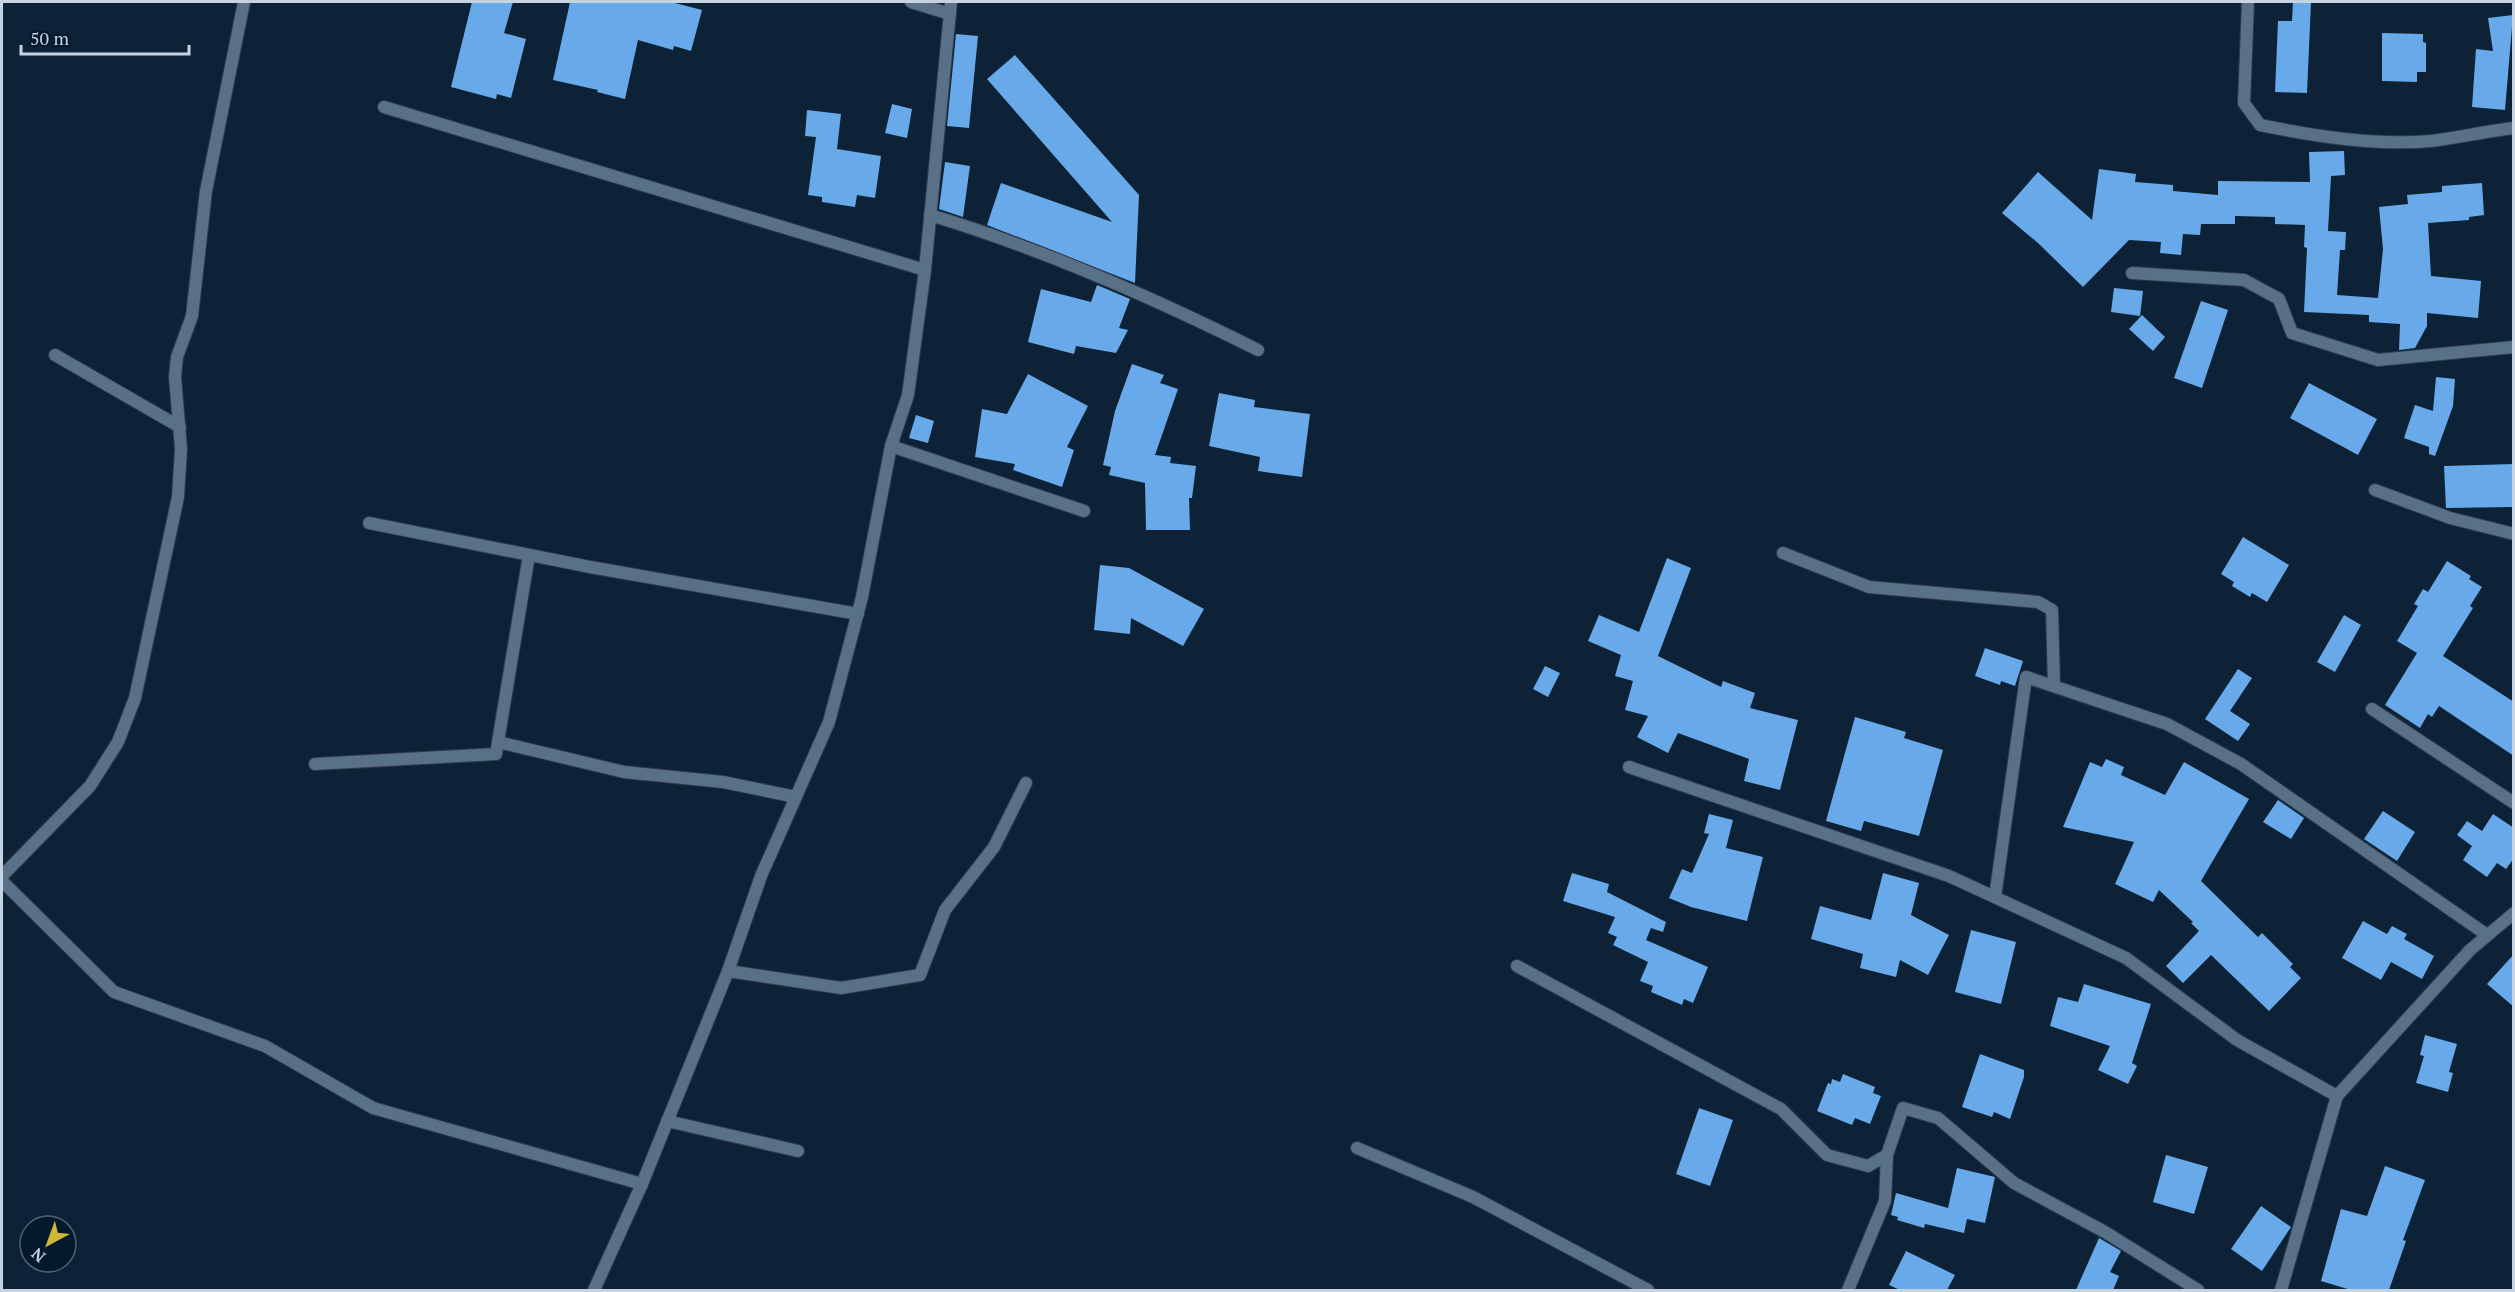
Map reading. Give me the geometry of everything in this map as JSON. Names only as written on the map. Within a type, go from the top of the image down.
[{"type":"street","points":[[2,876],[90,786],[118,742],[135,698],[178,497],[181,449],[175,377],[177,357],[192,316],[206,191],[244,2]]},
{"type":"street","points":[[594,1290],[642,1184],[728,971],[761,876],[829,722],[858,614],[891,446],[908,395],[925,270],[951,8],[910,2]]},
{"type":"street","points":[[2248,2],[2244,103],[2260,125],[2313,136],[2397,141],[2431,141],[2514,128]]},
{"type":"street","points":[[384,107],[925,270]]},
{"type":"street","points":[[930,215],[984,231],[1069,264],[1174,308],[1258,350]]},
{"type":"street","points":[[2132,273],[2244,280],[2279,299],[2292,333],[2378,360],[2514,348]]},
{"type":"street","points":[[55,355],[180,427]]},
{"type":"street","points":[[891,446],[1084,511]]},
{"type":"street","points":[[2375,490],[2450,518],[2514,534]]},
{"type":"street","points":[[369,524],[858,614]]},
{"type":"street","points":[[1783,553],[1869,587],[2037,602],[2052,610],[2054,686]]},
{"type":"street","points":[[315,764],[496,754],[529,555]]},
{"type":"street","points":[[1995,897],[2026,677],[2167,724],[2241,764],[2487,935]]},
{"type":"street","points":[[2372,709],[2514,803]]},
{"type":"street","points":[[498,742],[624,772],[723,782],[796,797]]},
{"type":"street","points":[[1629,767],[1949,876],[1995,897],[2126,958],[2237,1040],[2337,1096]]},
{"type":"street","points":[[728,971],[841,988],[920,975],[945,909],[994,847],[1026,783]]},
{"type":"street","points":[[2,881],[114,992],[265,1046],[373,1108],[642,1184]]},
{"type":"street","points":[[2281,1290],[2337,1096],[2470,950],[2514,913]]},
{"type":"street","points":[[1517,966],[1781,1109],[1827,1155],[1868,1166],[1887,1155]]},
{"type":"street","points":[[1848,1290],[1885,1201],[1887,1155],[1903,1108],[1938,1118],[2014,1183],[2105,1232],[2198,1290]]},
{"type":"street","points":[[667,1121],[798,1151]]},
{"type":"street","points":[[1357,1148],[1473,1197],[1648,1290]]},
{"type":"building","points":[[472,2],[513,2],[504,33],[526,39],[511,98],[497,94],[496,99],[451,87]]},
{"type":"building","points":[[570,2],[671,2],[702,10],[691,51],[674,46],[673,50],[638,40],[625,99],[597,92],[598,90],[553,80]]},
{"type":"building","points":[[2293,2],[2311,2],[2307,93],[2275,92],[2278,21],[2292,21]]},
{"type":"building","points":[[2513,15],[2505,110],[2472,107],[2476,49],[2493,51],[2488,18]]},
{"type":"building","points":[[2382,33],[2423,34],[2423,42],[2426,43],[2426,72],[2417,72],[2417,82],[2382,81]]},
{"type":"building","points":[[956,34],[978,36],[969,128],[947,126]]},
{"type":"building","points":[[1015,55],[1139,195],[1135,283],[987,225],[1001,183],[1112,222],[987,79]]},
{"type":"building","points":[[892,104],[912,109],[907,138],[885,133]]},
{"type":"building","points":[[807,110],[841,114],[837,149],[881,156],[875,198],[857,195],[855,207],[822,202],[822,197],[808,195],[816,137],[805,136]]},
{"type":"building","points":[[2344,151],[2345,175],[2331,176],[2328,231],[2346,232],[2345,250],[2340,250],[2337,295],[2378,298],[2383,249],[2379,207],[2408,204],[2407,195],[2442,192],[2442,186],[2482,183],[2484,215],[2469,217],[2469,220],[2428,223],[2431,276],[2481,281],[2478,318],[2427,313],[2427,326],[2415,348],[2399,350],[2400,324],[2369,322],[2369,315],[2304,312],[2307,248],[2304,247],[2305,225],[2275,224],[2275,217],[2235,216],[2235,224],[2201,224],[2200,235],[2183,234],[2181,255],[2160,253],[2161,242],[2129,240],[2083,287],[2038,243],[2002,213],[2038,172],[2092,220],[2099,169],[2136,174],[2135,182],[2173,185],[2173,191],[2218,195],[2218,181],[2310,182],[2309,152]]},
{"type":"building","points":[[945,162],[970,166],[963,217],[939,209]]},
{"type":"building","points":[[1097,285],[1130,299],[1119,328],[1128,330],[1116,353],[1076,346],[1074,354],[1028,342],[1041,289],[1091,302]]},
{"type":"building","points":[[2114,288],[2143,291],[2140,316],[2111,312]]},
{"type":"building","points":[[2201,301],[2228,310],[2202,388],[2174,378]]},
{"type":"building","points":[[2142,315],[2165,337],[2153,351],[2129,329]]},
{"type":"building","points":[[1132,364],[1164,375],[1160,383],[1178,389],[1155,455],[1171,457],[1170,463],[1196,466],[1192,498],[1189,498],[1190,530],[1146,530],[1145,483],[1109,475],[1111,467],[1103,465],[1115,411]]},
{"type":"building","points":[[1028,374],[1088,406],[1067,447],[1074,450],[1062,487],[1013,470],[1015,464],[975,457],[982,409],[1007,414]]},
{"type":"building","points":[[2436,377],[2455,379],[2453,406],[2435,456],[2429,454],[2429,447],[2404,438],[2415,405],[2433,411]]},
{"type":"building","points":[[2309,383],[2377,419],[2358,455],[2290,418]]},
{"type":"building","points":[[1219,393],[1255,400],[1254,407],[1310,414],[1302,477],[1258,471],[1260,457],[1209,446]]},
{"type":"building","points":[[916,415],[934,421],[928,443],[909,438]]},
{"type":"building","points":[[2514,464],[2514,507],[2446,508],[2444,466]]},
{"type":"building","points":[[2243,537],[2289,565],[2267,602],[2252,593],[2250,597],[2232,586],[2234,582],[2221,574]]},
{"type":"building","points":[[1667,558],[1691,568],[1658,656],[1721,687],[1723,681],[1755,693],[1750,708],[1798,720],[1780,790],[1744,781],[1749,759],[1678,733],[1668,753],[1637,737],[1648,716],[1625,710],[1633,681],[1615,676],[1621,655],[1588,641],[1599,615],[1639,632]]},
{"type":"building","points":[[2447,561],[2471,576],[2469,579],[2482,587],[2470,606],[2473,608],[2443,656],[2514,702],[2514,756],[2439,706],[2432,717],[2428,714],[2420,728],[2385,705],[2417,653],[2397,641],[2418,606],[2414,604],[2423,589],[2428,592]]},
{"type":"building","points":[[1100,565],[1129,568],[1204,609],[1183,646],[1131,618],[1130,634],[1094,630]]},
{"type":"building","points":[[2344,615],[2361,625],[2335,672],[2317,662]]},
{"type":"building","points":[[1985,648],[2023,661],[2015,686],[2001,681],[2000,685],[1975,676]]},
{"type":"building","points":[[1545,666],[1560,673],[1548,697],[1533,689]]},
{"type":"building","points":[[2238,669],[2252,678],[2230,711],[2250,724],[2238,741],[2205,719]]},
{"type":"building","points":[[1855,717],[1906,732],[1904,738],[1943,750],[1919,836],[1864,821],[1861,831],[1826,821]]},
{"type":"building","points":[[2106,759],[2124,767],[2121,775],[2165,795],[2184,762],[2249,799],[2201,881],[2258,937],[2262,933],[2293,964],[2290,967],[2301,978],[2269,1011],[2211,955],[2183,983],[2166,966],[2199,931],[2191,923],[2193,922],[2159,890],[2153,902],[2115,884],[2134,842],[2063,827],[2090,762],[2102,767]]},
{"type":"building","points":[[2278,800],[2304,818],[2291,839],[2263,822]]},
{"type":"building","points":[[2383,811],[2415,832],[2397,861],[2364,839]]},
{"type":"building","points":[[1709,814],[1733,820],[1726,848],[1763,857],[1747,921],[1691,907],[1669,898],[1682,869],[1692,873],[1709,834],[1704,833]]},
{"type":"building","points":[[2493,814],[2514,828],[2514,858],[2506,869],[2497,863],[2487,877],[2463,860],[2472,846],[2457,835],[2467,821],[2482,831]]},
{"type":"building","points":[[1572,873],[1609,884],[1607,892],[1666,922],[1663,932],[1651,928],[1646,940],[1708,967],[1693,1003],[1684,999],[1682,1005],[1651,992],[1653,986],[1640,981],[1648,962],[1613,945],[1617,937],[1608,933],[1615,917],[1563,901]]},
{"type":"building","points":[[1883,873],[1919,883],[1911,915],[1949,935],[1928,975],[1900,960],[1896,977],[1860,968],[1863,954],[1811,939],[1820,906],[1871,920]]},
{"type":"building","points":[[2363,921],[2387,934],[2392,926],[2407,934],[2404,939],[2434,956],[2422,979],[2391,962],[2381,980],[2342,958]]},
{"type":"building","points":[[1971,930],[2016,942],[2001,1004],[1955,992]]},
{"type":"building","points":[[2514,954],[2514,1007],[2487,984]]},
{"type":"building","points":[[2084,984],[2151,1004],[2132,1063],[2137,1066],[2128,1084],[2098,1070],[2110,1046],[2050,1026],[2058,997],[2078,1002]]},
{"type":"building","points":[[2425,1035],[2457,1044],[2449,1072],[2453,1073],[2448,1092],[2416,1083],[2424,1056],[2420,1055]]},
{"type":"building","points":[[1980,1054],[2024,1070],[2024,1077],[2010,1119],[1994,1112],[1992,1117],[1962,1107]]},
{"type":"building","points":[[1843,1074],[1875,1087],[1873,1093],[1881,1096],[1870,1124],[1855,1118],[1852,1125],[1817,1111],[1828,1083],[1831,1084],[1832,1079],[1840,1082]]},
{"type":"building","points":[[1699,1108],[1733,1120],[1710,1186],[1676,1174]]},
{"type":"building","points":[[2166,1155],[2208,1167],[2194,1214],[2153,1202]]},
{"type":"building","points":[[2385,1166],[2425,1180],[2403,1240],[2406,1241],[2389,1290],[2351,1290],[2321,1281],[2341,1209],[2367,1216]]},
{"type":"building","points":[[1957,1168],[1995,1177],[1985,1223],[1967,1219],[1964,1233],[1925,1224],[1924,1228],[1897,1220],[1898,1217],[1891,1215],[1896,1193],[1948,1208]]},
{"type":"building","points":[[2261,1206],[2291,1227],[2262,1271],[2231,1249]]},
{"type":"building","points":[[2099,1238],[2121,1251],[2110,1272],[2119,1276],[2113,1290],[2076,1290]]},
{"type":"building","points":[[1906,1251],[1955,1275],[1947,1290],[1900,1290],[1889,1285]]}]
